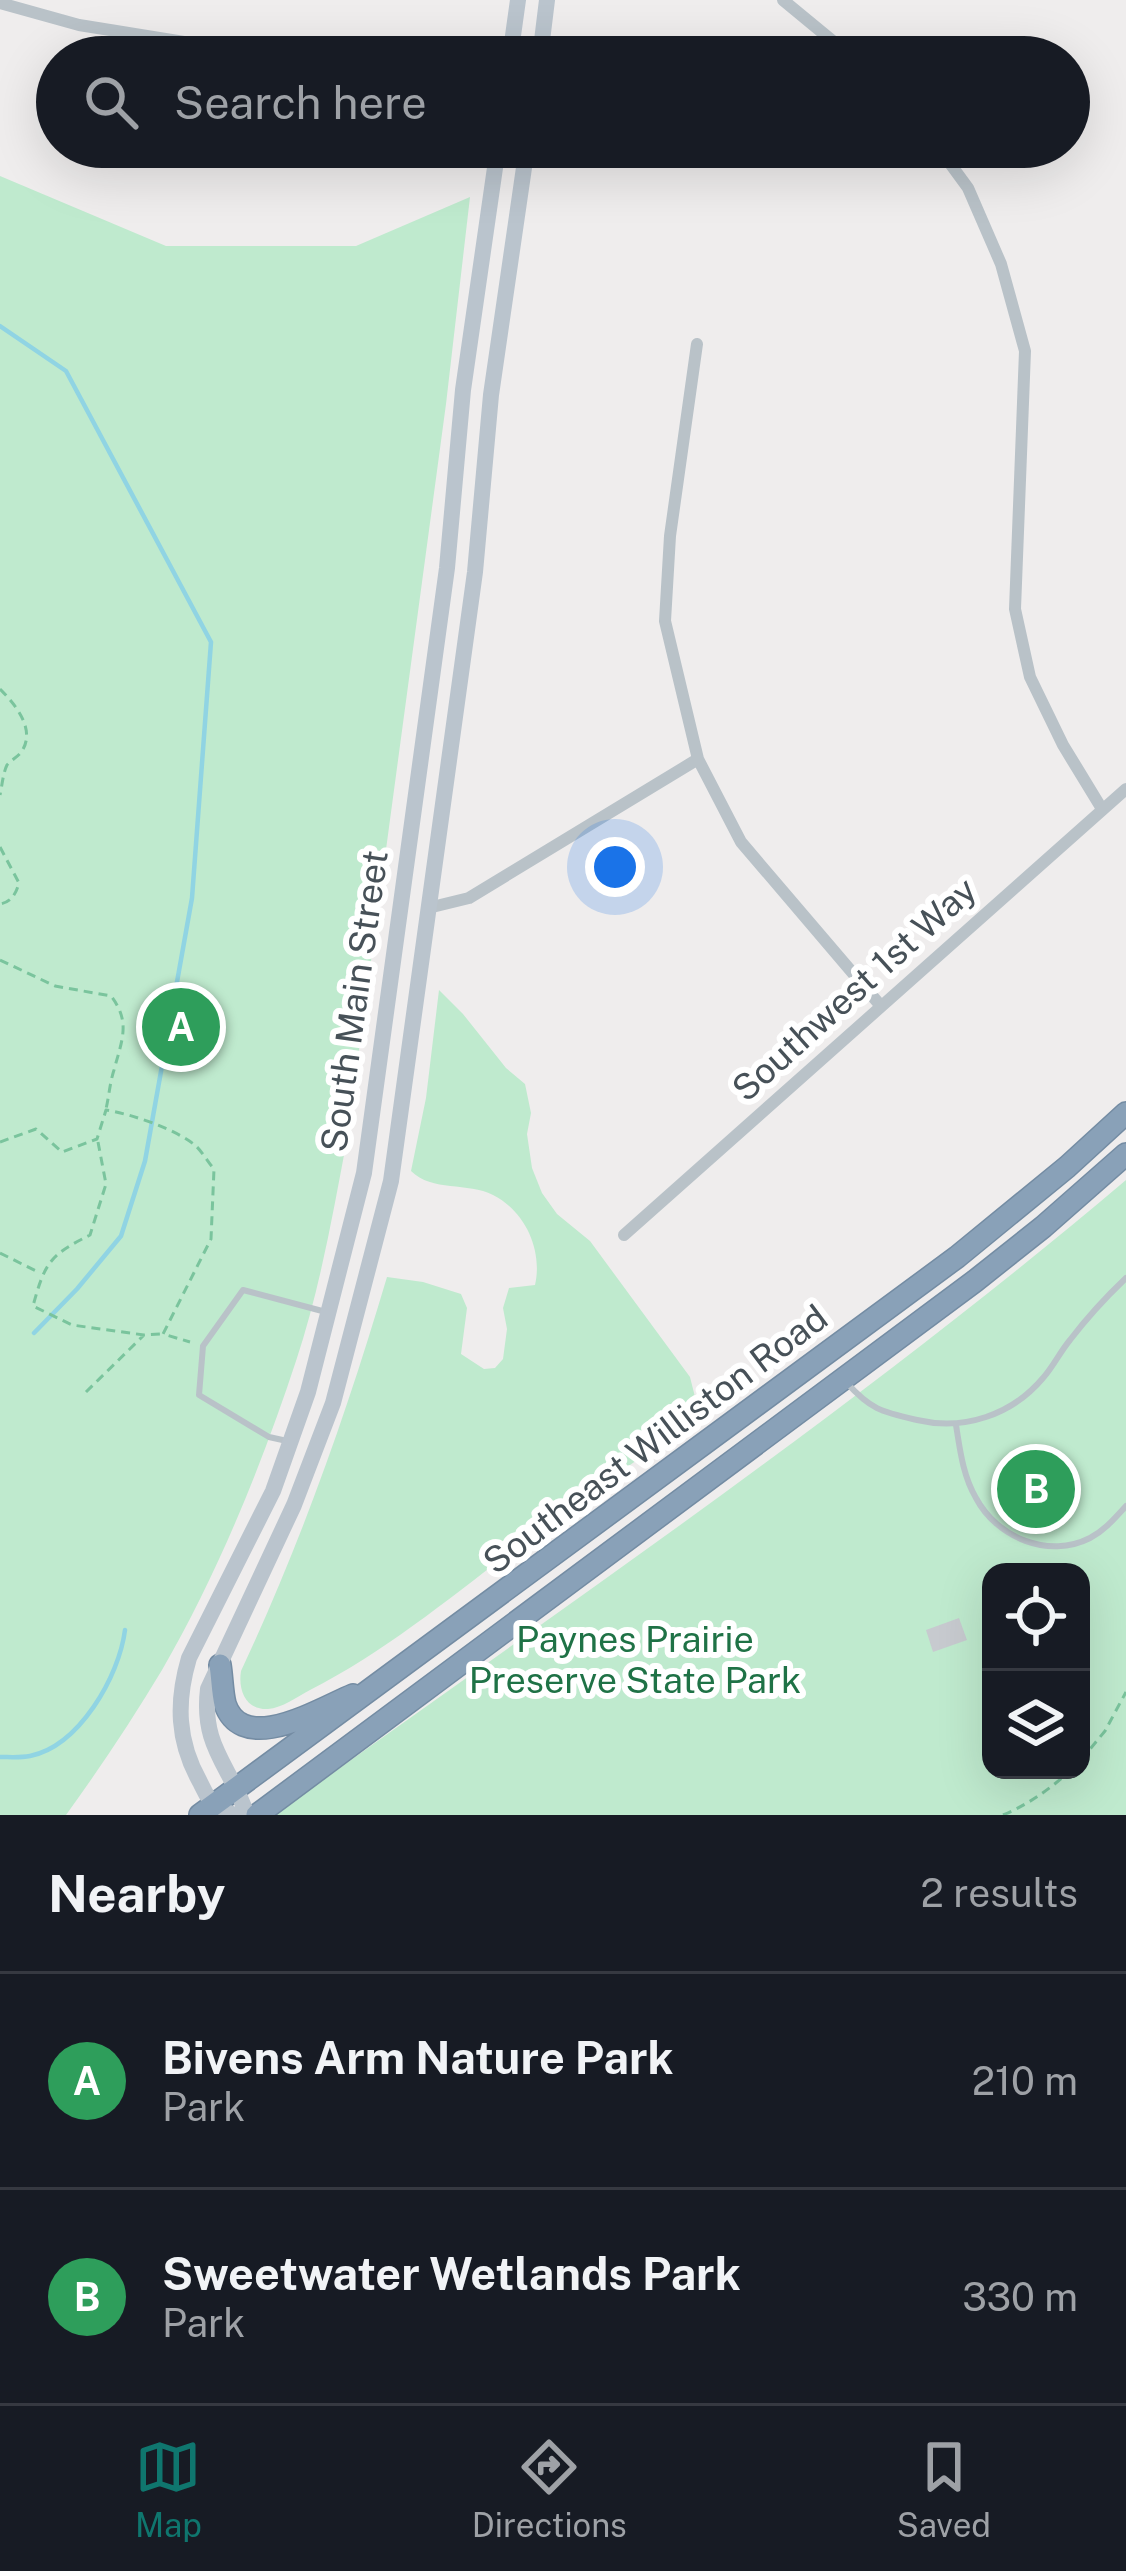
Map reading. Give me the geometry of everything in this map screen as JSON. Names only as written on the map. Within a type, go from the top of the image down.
[{"type":"highway","name":"Southeast Williston Road","points":[[216,1812],[238,1788],[986,1234],[1126,1113]]},
{"type":"highway","name":"Southeast Williston Road","points":[[257,1815],[844,1379],[1026,1240],[1126,1154]]},
{"type":"highway","points":[[824,1354],[844,1379]]},
{"type":"highway","points":[[220,1665],[226,1706],[245,1727],[261,1730],[386,1680]]},
{"type":"main road","points":[[514,36],[518,0]]},
{"type":"main road","points":[[543,36],[548,0]]},
{"type":"main road","name":"South Main Street","points":[[216,1812],[182,1739],[181,1686],[189,1658],[274,1491],[308,1392],[364,1173],[447,568],[463,390],[495,168]]},
{"type":"main road","name":"South Main Street","points":[[247,1815],[238,1788],[215,1752],[205,1712],[208,1689],[294,1505],[333,1403],[391,1181],[475,572],[490,394],[524,168]]},
{"type":"main road","points":[[400,906],[428,908]]},
{"type":"main road","points":[[353,1221],[380,1225]]},
{"type":"main road","points":[[290,1442],[322,1432]]},
{"type":"street","points":[[783,0],[827,36]]},
{"type":"street","points":[[0,3],[79,25],[147,36]]},
{"type":"street","points":[[953,168],[968,188],[1001,264],[1025,351],[1016,609],[1030,677],[1102,809]]},
{"type":"street","points":[[697,344],[670,536],[665,621],[698,759],[741,842],[880,1005]]},
{"type":"street","points":[[428,908],[469,898],[698,759]]},
{"type":"street","name":"Southwest 1st Way","points":[[624,1235],[1126,788]]},
{"type":"lane","points":[[844,1379],[878,1410],[934,1424],[975,1421],[1011,1406],[1041,1381],[1070,1340],[1126,1278]]},
{"type":"lane","points":[[290,1442],[269,1437],[199,1395],[203,1346],[243,1290],[330,1313]]},
{"type":"lane","points":[[956,1425],[975,1498],[989,1520],[1006,1533],[1053,1547],[1073,1544],[1106,1527],[1126,1506]]},
{"type":"path","points":[[0,689],[23,719],[26,742],[6,767],[0,795]]},
{"type":"path","points":[[0,847],[19,883],[16,894],[0,904]]},
{"type":"path","points":[[0,960],[55,986],[110,996],[121,1010],[124,1040],[97,1139],[106,1184],[90,1235],[58,1251],[42,1274],[33,1306],[72,1324],[163,1334],[203,1346]]},
{"type":"path","points":[[106,1110],[183,1138],[214,1169],[211,1239],[163,1334]]},
{"type":"path","points":[[0,1142],[36,1130],[62,1152],[97,1139]]},
{"type":"path","points":[[0,1253],[42,1274]]},
{"type":"path","points":[[86,1392],[144,1335]]},
{"type":"path","points":[[1090,1749],[1126,1692]]},
{"type":"path","points":[[1003,1815],[1060,1779]]},
{"type":"green space","points":[[0,176],[166,246],[356,246],[470,197],[347,1139],[312,1306],[268,1440],[202,1596],[151,1689],[66,1815],[0,1815]]},
{"type":"green space","points":[[439,990],[525,1084],[532,1168],[542,1193],[557,1214],[590,1241],[690,1377],[695,1416],[374,1653],[284,1704],[260,1708],[245,1697],[241,1671],[322,1477],[387,1277],[461,1294],[467,1308],[461,1354],[484,1369],[495,1368],[503,1359],[507,1329],[503,1308],[509,1288],[535,1285],[534,1245],[514,1211],[483,1191],[429,1182],[411,1171],[426,1098]]},
{"type":"green space","name":"Paynes Prairie Preserve State Park","points":[[1126,1180],[1126,1815],[274,1815],[707,1506],[919,1347]]},
{"type":"building","points":[[959,1618],[967,1640],[933,1652],[926,1630]]},
{"type":"waterway","points":[[0,326],[66,371],[211,642],[192,898],[145,1161],[121,1236],[34,1333]]},
{"type":"waterway","points":[[0,1757],[26,1757],[48,1750],[80,1724],[115,1668],[125,1630]]},
{"type":"place","name":"Bivens Arm Nature Park","points":[[181,1027]]},
{"type":"place","name":"Sweetwater Wetlands Park","points":[[1036,1489]]}]
